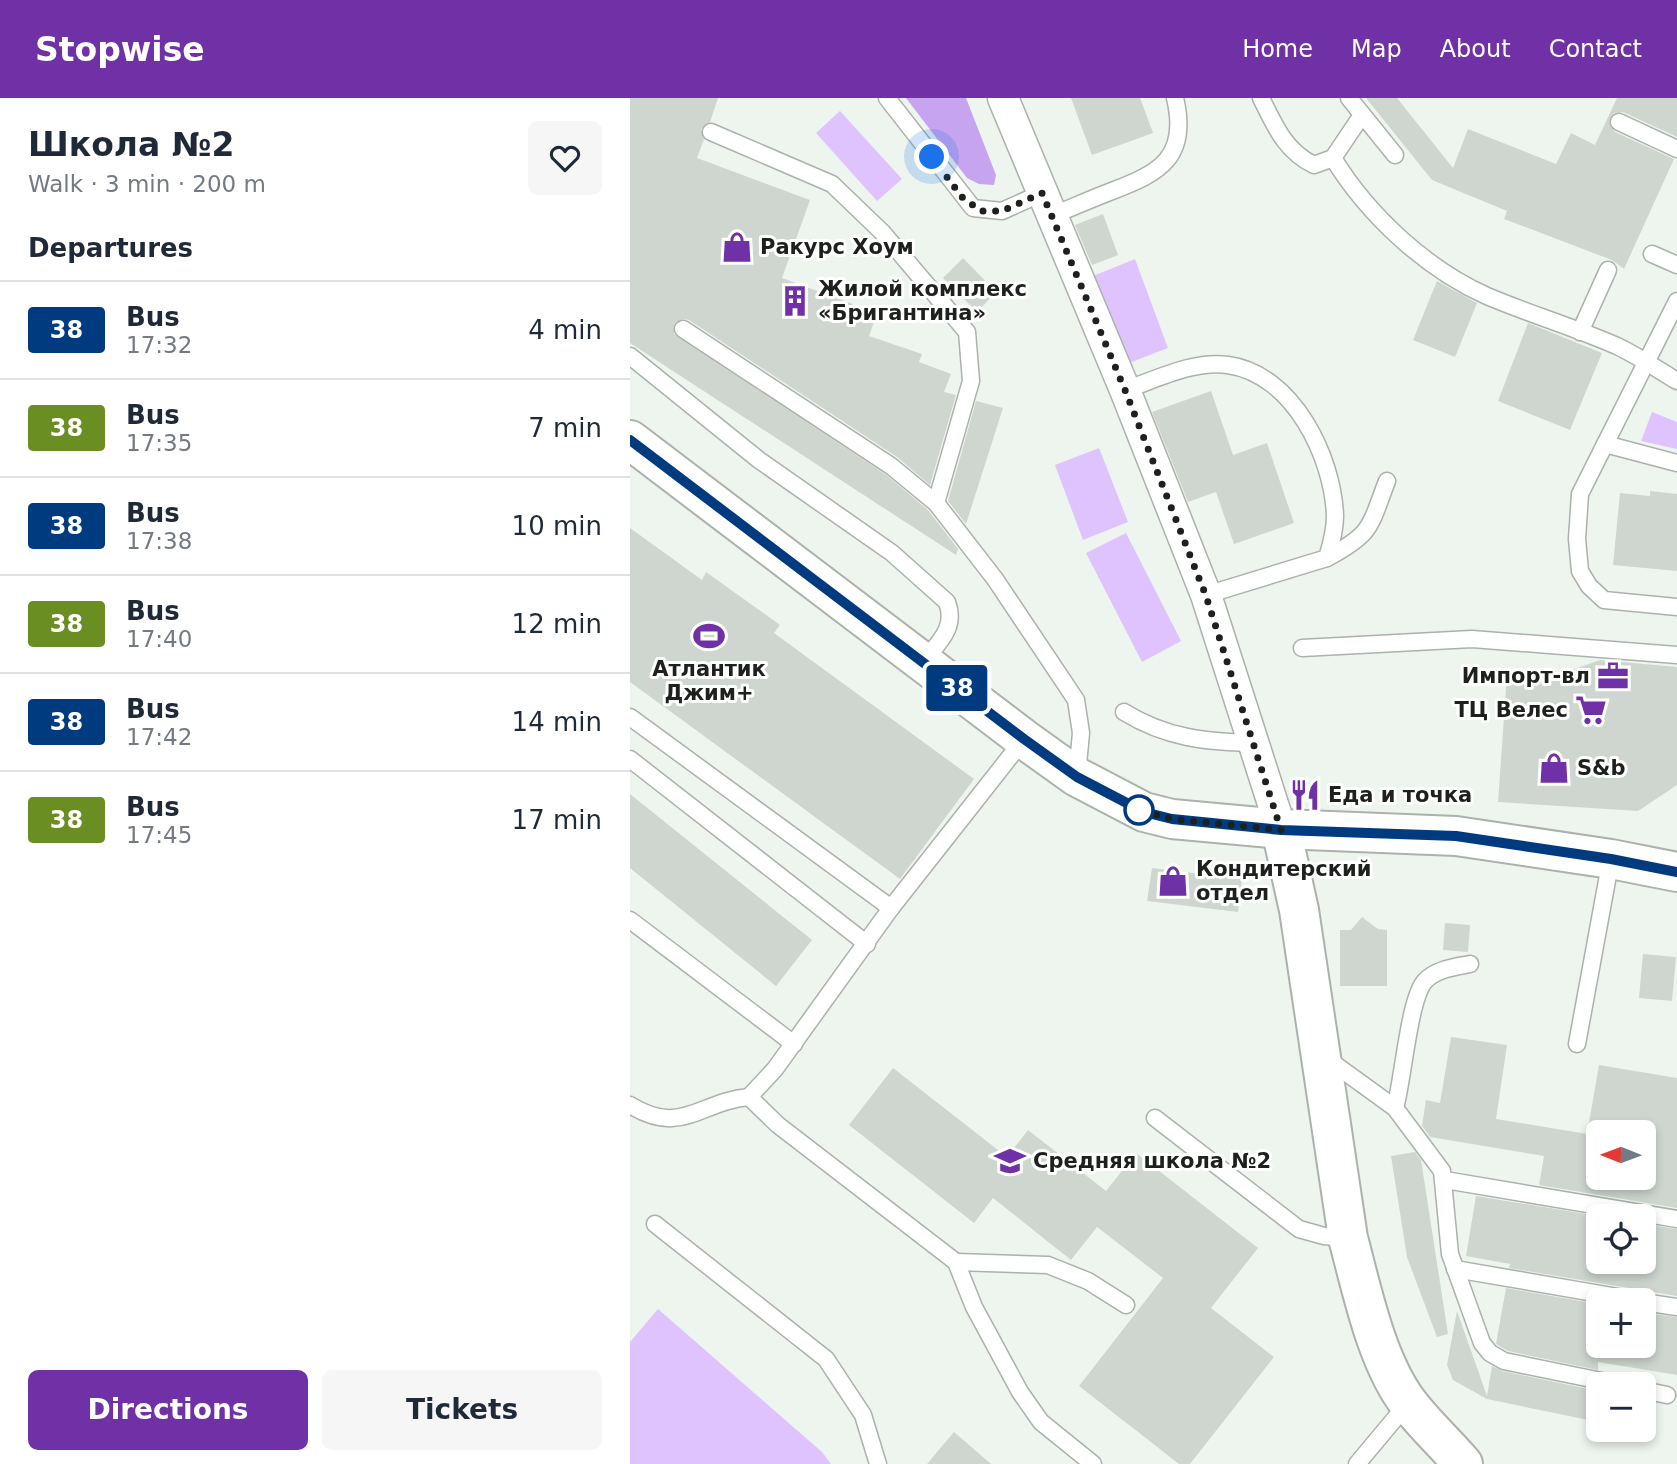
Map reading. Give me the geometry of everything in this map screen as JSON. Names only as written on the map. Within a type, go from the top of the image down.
[{"type":"main road","points":[[630,440],[1024,739],[1077,777],[1144,812],[1208,824],[1281,830],[1456,836],[1611,859],[1677,872]]},
{"type":"main road","points":[[1281,830],[1299,910],[1349,1238],[1382,1352],[1408,1403],[1464,1464]]},
{"type":"street","points":[[1003,98],[1125,390],[1206,596],[1281,830]]},
{"type":"lane","points":[[887,98],[973,208],[981,211],[1002,211],[1046,204],[1158,172],[1175,145],[1180,119],[1175,98]]},
{"type":"lane","points":[[1261,98],[1284,142],[1299,158],[1314,165],[1333,158],[1362,115]]},
{"type":"lane","points":[[1349,98],[1395,155]]},
{"type":"lane","points":[[1619,122],[1677,149]]},
{"type":"lane","points":[[712,132],[832,184],[882,232],[967,332],[971,381],[936,503]]},
{"type":"lane","points":[[1333,158],[1349,184],[1381,219],[1432,261],[1485,295],[1647,361],[1677,381]]},
{"type":"lane","points":[[1652,254],[1677,265]]},
{"type":"lane","points":[[1580,332],[1608,270]]},
{"type":"lane","points":[[1677,301],[1580,494],[1577,539],[1580,570],[1589,586],[1604,600],[1677,607]]},
{"type":"lane","points":[[683,330],[891,466],[936,503],[995,579],[1076,700],[1081,733],[1077,777]]},
{"type":"lane","points":[[630,356],[759,460],[892,553],[947,602],[950,611],[949,629],[923,662]]},
{"type":"lane","points":[[1125,390],[1203,364],[1230,365],[1279,389],[1306,418],[1331,485],[1335,517],[1327,558]]},
{"type":"lane","points":[[1605,444],[1677,463]]},
{"type":"lane","points":[[1206,596],[1327,558],[1361,540],[1387,481]]},
{"type":"lane","points":[[1302,648],[1472,639],[1677,655]]},
{"type":"lane","points":[[1124,712],[1171,735],[1198,741],[1254,743]]},
{"type":"lane","points":[[630,717],[891,908]]},
{"type":"lane","points":[[630,1105],[651,1118],[683,1117],[737,1098],[749,1097],[775,1069],[891,908],[1024,739]]},
{"type":"lane","points":[[630,759],[867,944]]},
{"type":"lane","points":[[1577,1044],[1611,859]]},
{"type":"lane","points":[[630,920],[794,1044]]},
{"type":"lane","points":[[1395,1108],[1403,1083],[1413,1012],[1424,982],[1441,970],[1470,964]]},
{"type":"lane","points":[[1319,1052],[1395,1108],[1431,1152],[1445,1180],[1450,1254],[1482,1343],[1490,1353],[1504,1361],[1586,1378]]},
{"type":"lane","points":[[749,1097],[778,1125],[956,1262],[974,1307],[1020,1392],[1041,1422],[1093,1464]]},
{"type":"lane","points":[[1155,1118],[1299,1229],[1324,1237],[1349,1238]]},
{"type":"lane","points":[[1445,1180],[1677,1219]]},
{"type":"lane","points":[[655,1224],[826,1360],[863,1415],[878,1464]]},
{"type":"lane","points":[[956,1262],[1048,1265],[1088,1281],[1126,1305]]},
{"type":"lane","points":[[1455,1269],[1586,1292]]},
{"type":"lane","points":[[1656,1304],[1677,1307]]},
{"type":"lane","points":[[1656,1393],[1667,1395]]},
{"type":"lane","points":[[1357,1464],[1408,1403]]},
{"type":"shaded area","points":[[906,98],[966,98],[996,175],[994,185],[979,184],[967,178]]},
{"type":"shaded area","points":[[840,111],[902,179],[877,201],[816,133]]},
{"type":"shaded area","points":[[1135,259],[1168,348],[1129,363],[1093,276]]},
{"type":"shaded area","points":[[1652,412],[1677,422],[1677,449],[1641,441]]},
{"type":"shaded area","points":[[1099,448],[1128,522],[1083,540],[1055,465]]},
{"type":"shaded area","points":[[1126,533],[1181,641],[1142,662],[1086,553]]},
{"type":"shaded area","points":[[658,1309],[822,1452],[831,1464],[630,1464],[630,1342]]},
{"type":"building","points":[[630,98],[718,98],[710,122],[701,129],[704,139],[697,158],[810,200],[782,278],[853,304],[850,313],[874,322],[869,336],[922,354],[919,362],[951,374],[944,392],[956,395],[930,485],[897,457],[689,320],[683,319],[675,323],[674,334],[885,474],[928,510],[958,549],[956,555],[630,343]]},
{"type":"building","points":[[1071,98],[1140,98],[1153,133],[1092,155]]},
{"type":"building","points":[[1366,98],[1397,98],[1453,168],[1468,129],[1556,164],[1571,133],[1595,145],[1617,98],[1677,98],[1677,137],[1623,112],[1614,113],[1609,122],[1615,132],[1674,159],[1624,269],[1612,260],[1504,219],[1507,211],[1432,180]]},
{"type":"building","points":[[1103,214],[1118,255],[1092,265],[1075,225]]},
{"type":"building","points":[[963,258],[996,292],[977,312],[943,278]]},
{"type":"building","points":[[1437,281],[1477,303],[1455,357],[1413,340]]},
{"type":"building","points":[[1528,323],[1602,353],[1570,430],[1498,401]]},
{"type":"building","points":[[1211,391],[1233,455],[1267,443],[1294,523],[1234,544],[1216,492],[1188,502],[1152,412]]},
{"type":"building","points":[[976,401],[1003,408],[966,524],[948,501]]},
{"type":"building","points":[[1650,491],[1677,494],[1677,571],[1613,565],[1620,493],[1650,496]]},
{"type":"building","points":[[630,528],[702,580],[706,572],[780,625],[774,633],[974,779],[900,879],[630,682]]},
{"type":"building","name":"ТЦ Велес","points":[[1600,660],[1677,667],[1677,785],[1638,811],[1498,802],[1507,674],[1555,676]]},
{"type":"building","points":[[630,794],[812,940],[776,986],[630,868]]},
{"type":"building","points":[[1152,868],[1242,879],[1238,912],[1147,901]]},
{"type":"building","points":[[1362,917],[1378,929],[1387,930],[1387,986],[1340,986],[1340,930],[1351,930]]},
{"type":"building","points":[[1445,923],[1470,925],[1468,952],[1443,950]]},
{"type":"building","points":[[1643,954],[1676,957],[1672,1001],[1639,998]]},
{"type":"building","points":[[1451,1037],[1507,1045],[1496,1119],[1586,1134],[1586,1190],[1656,1190],[1656,1120],[1589,1120],[1599,1065],[1677,1078],[1677,1208],[1539,1185],[1544,1156],[1430,1137],[1422,1126],[1426,1100],[1440,1103]]},
{"type":"building","points":[[893,1068],[1007,1157],[1028,1130],[1106,1191],[1136,1153],[1258,1248],[1211,1308],[1274,1357],[1190,1464],[1179,1464],[1079,1386],[1163,1278],[1097,1227],[1071,1260],[993,1198],[974,1223],[849,1125]]},
{"type":"building","points":[[1415,1152],[1421,1160],[1448,1334],[1437,1337],[1407,1257],[1391,1156]]},
{"type":"building","points":[[1476,1196],[1586,1214],[1586,1274],[1656,1274],[1656,1226],[1677,1229],[1677,1296],[1656,1292],[1656,1288],[1629,1288],[1509,1268],[1510,1264],[1466,1256]]},
{"type":"building","points":[[1506,1288],[1586,1302],[1586,1358],[1656,1358],[1656,1315],[1677,1317],[1677,1375],[1598,1362],[1598,1370],[1508,1351],[1496,1344]]},
{"type":"building","points":[[1457,1311],[1487,1396],[1492,1366],[1502,1371],[1586,1388],[1586,1420],[1487,1399],[1453,1380],[1447,1365]]},
{"type":"building","points":[[954,1432],[991,1464],[927,1464]]},
{"type":"bus line","name":"38","points":[[630,440],[1024,739],[1077,777],[1144,812],[1208,824],[1281,830],[1456,836],[1611,859],[1677,872]]},
{"type":"place","name":"Ракурс Хоум","points":[[737,247]]},
{"type":"place","name":"Жилой комплекс «Бригантина»","points":[[795,301]]},
{"type":"place","name":"Атлантик Джим+","points":[[709,636]]},
{"type":"place","name":"Импорт-вл","points":[[1613,676]]},
{"type":"place","name":"ТЦ Велес","points":[[1591,710]]},
{"type":"place","name":"S&b","points":[[1554,768]]},
{"type":"place","name":"Еда и точка","points":[[1305,795]]},
{"type":"place","name":"Кондитерский отдел","points":[[1173,881]]},
{"type":"place","name":"Средняя школа №2","points":[[1010,1161]]},
{"type":"route","points":[[932,157],[962,197],[973,208],[981,211],[1002,211],[1042,193],[1125,390],[1206,596],[1281,830],[1172,819],[1139,810]]}]
